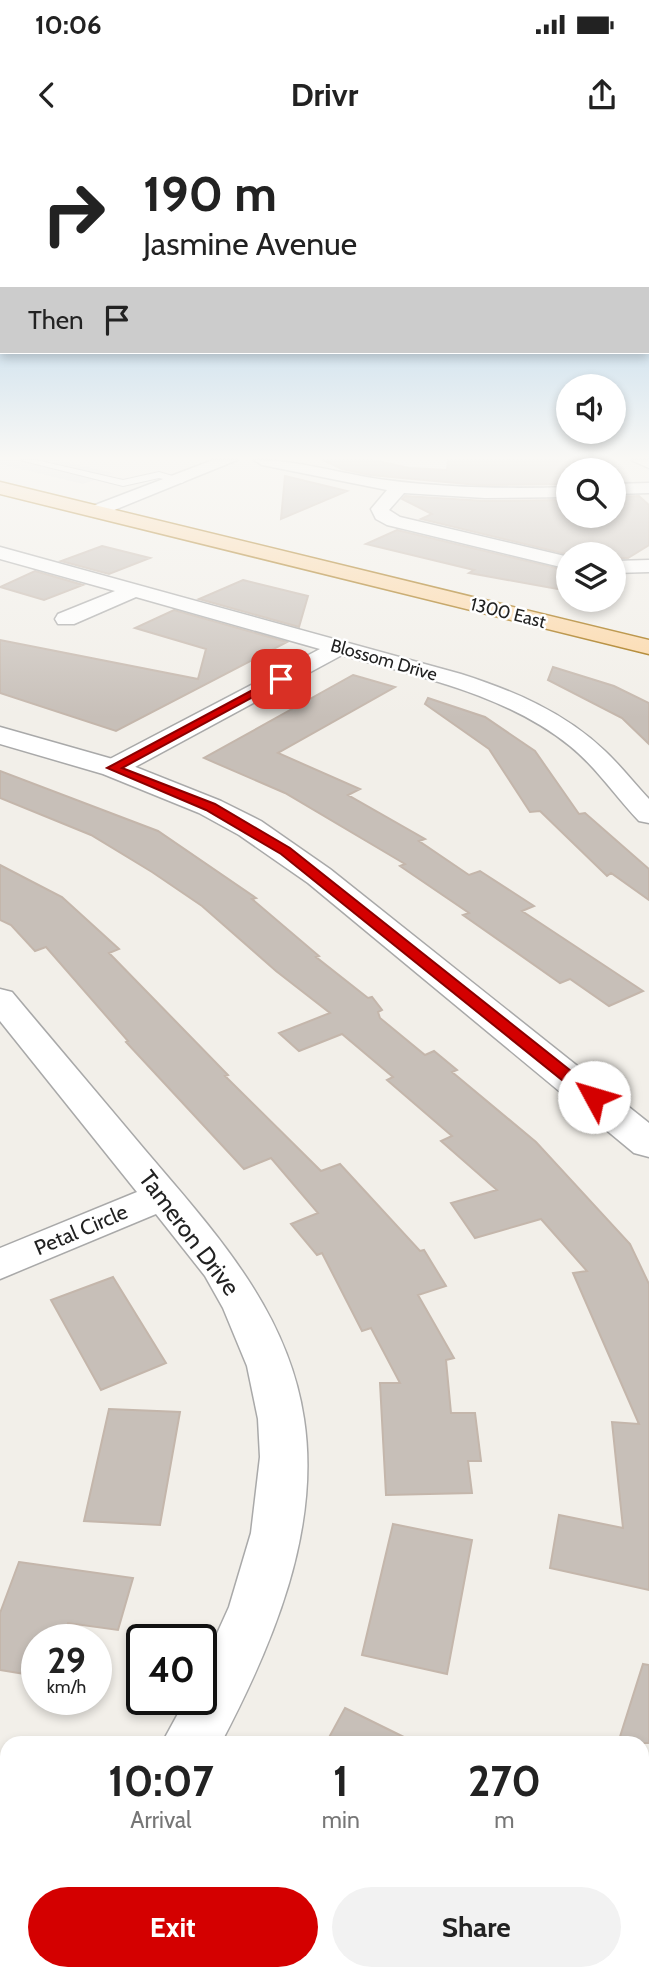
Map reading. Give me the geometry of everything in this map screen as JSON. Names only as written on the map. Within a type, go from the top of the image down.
[{"type":"main road","name":"1300 East","points":[[254,546],[649,647]]},
{"type":"main road","name":"1300 East","points":[[268,546],[649,635]]},
{"type":"street","points":[[498,546],[556,560]]},
{"type":"street","name":"Blossom Drive","points":[[0,553],[480,688],[546,718],[596,756],[649,815]]},
{"type":"street","points":[[626,567],[649,566]]},
{"type":"street","points":[[66,619],[134,591]]},
{"type":"street","points":[[113,768],[340,648]]},
{"type":"street","points":[[0,735],[113,768],[210,807],[286,851],[649,1144]]},
{"type":"street","name":"Tameron Drive","points":[[0,999],[220,1266],[249,1314],[274,1383],[283,1455],[278,1534],[251,1624],[194,1736]]},
{"type":"street","name":"Petal Circle","points":[[0,1264],[163,1196]]},
{"type":"building","points":[[102,546],[150,558],[109,574],[61,561]]},
{"type":"building","points":[[374,546],[464,546],[556,568],[556,589],[469,573],[474,570]]},
{"type":"building","points":[[532,546],[556,546],[556,552]]},
{"type":"building","points":[[626,546],[648,546],[628,558]]},
{"type":"building","points":[[35,571],[83,585],[44,600],[0,587]]},
{"type":"building","points":[[243,580],[308,596],[299,627],[199,599]]},
{"type":"building","points":[[174,610],[287,642],[116,731],[0,693],[0,640],[198,679],[206,649],[135,628]]},
{"type":"building","points":[[553,667],[614,686],[649,703],[649,744],[622,718],[548,680]]},
{"type":"building","points":[[353,675],[395,687],[278,753],[360,789],[348,795],[425,839],[419,841],[469,875],[480,871],[534,906],[522,911],[643,991],[609,1006],[570,979],[560,983],[463,915],[469,913],[400,866],[405,864],[285,793],[204,758]]},
{"type":"building","points":[[428,698],[485,717],[535,751],[579,814],[585,813],[649,869],[649,900],[611,873],[607,876],[540,811],[530,812],[489,749],[425,704]]},
{"type":"building","points":[[0,771],[158,831],[256,898],[252,899],[319,956],[316,957],[368,998],[372,997],[382,1010],[378,1012],[380,1018],[425,1055],[434,1051],[457,1070],[452,1072],[536,1142],[630,1244],[649,1284],[649,1590],[550,1568],[559,1515],[623,1528],[612,1422],[639,1424],[573,1273],[587,1271],[541,1219],[475,1238],[451,1203],[497,1190],[441,1141],[452,1136],[387,1080],[393,1077],[342,1034],[299,1051],[279,1033],[330,1013],[276,971],[202,906],[152,872],[91,835],[0,798]]},
{"type":"building","points":[[0,865],[62,897],[119,949],[109,953],[228,1075],[225,1076],[321,1171],[340,1164],[420,1251],[424,1250],[446,1286],[418,1295],[454,1358],[446,1360],[451,1413],[475,1413],[481,1461],[468,1461],[472,1493],[386,1495],[380,1383],[400,1383],[371,1328],[362,1331],[322,1253],[317,1255],[291,1224],[318,1213],[271,1158],[244,1169],[126,1042],[128,1041],[46,947],[35,951],[11,925],[0,920]]},
{"type":"building","points":[[113,1277],[166,1363],[101,1390],[51,1300]]},
{"type":"building","points":[[109,1409],[180,1412],[160,1525],[84,1521]]},
{"type":"building","points":[[393,1524],[472,1540],[447,1674],[362,1655]]},
{"type":"building","points":[[19,1562],[133,1578],[118,1630],[112,1629],[112,1624],[21,1624],[21,1673],[0,1670],[0,1613]]},
{"type":"building","points":[[643,1664],[649,1665],[649,1736],[620,1736]]},
{"type":"building","points":[[345,1708],[402,1736],[330,1736]]},
{"type":"route","points":[[281,679],[113,768],[210,807],[286,851],[594,1097]]}]
